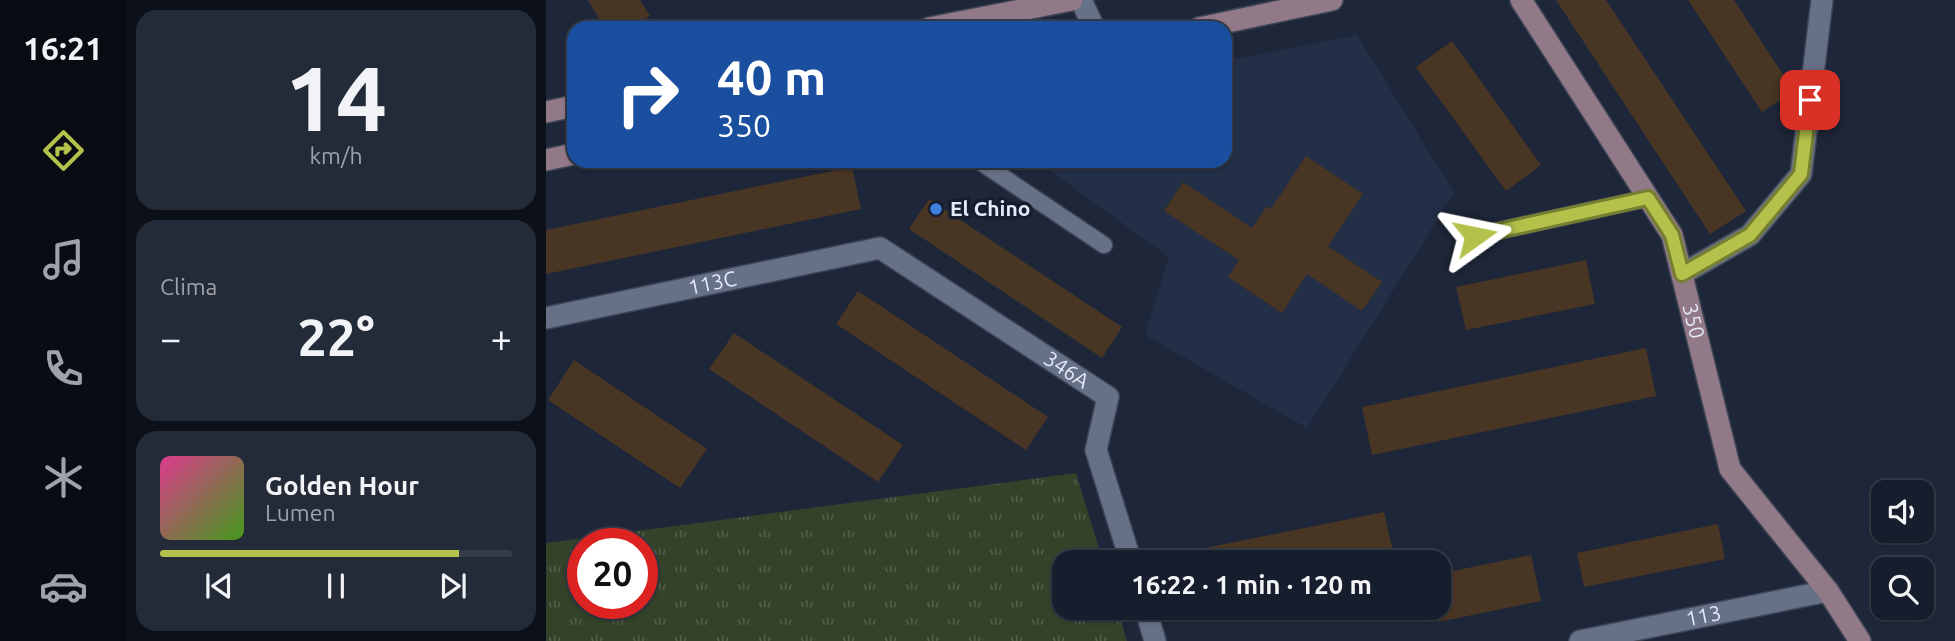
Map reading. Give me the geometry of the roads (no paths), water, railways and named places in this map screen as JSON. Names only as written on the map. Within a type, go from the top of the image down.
[{"type":"street","points":[[965,21],[1072,0]]},
{"type":"street","points":[[1081,0],[1091,21]]},
{"type":"street","points":[[1232,21],[1332,0]]},
{"type":"street","name":"350","points":[[1521,0],[1672,235],[1730,469],[1828,591],[1860,641]]},
{"type":"street","points":[[1682,274],[1750,235],[1801,174],[1822,0]]},
{"type":"street","points":[[546,112],[567,108]]},
{"type":"street","points":[[546,159],[567,155]]},
{"type":"street","name":"113C","points":[[546,318],[880,248]]},
{"type":"street","name":"346A","points":[[880,248],[1108,397],[1096,450],[1127,550]]},
{"type":"street","name":"113","points":[[1580,641],[1828,591]]},
{"type":"street","points":[[1149,620],[1155,641]]},
{"type":"lane","points":[[989,168],[1104,245]]},
{"type":"lane","points":[[1475,236],[1648,198]]},
{"type":"place","name":"El Chino","points":[[936,209]]}]
